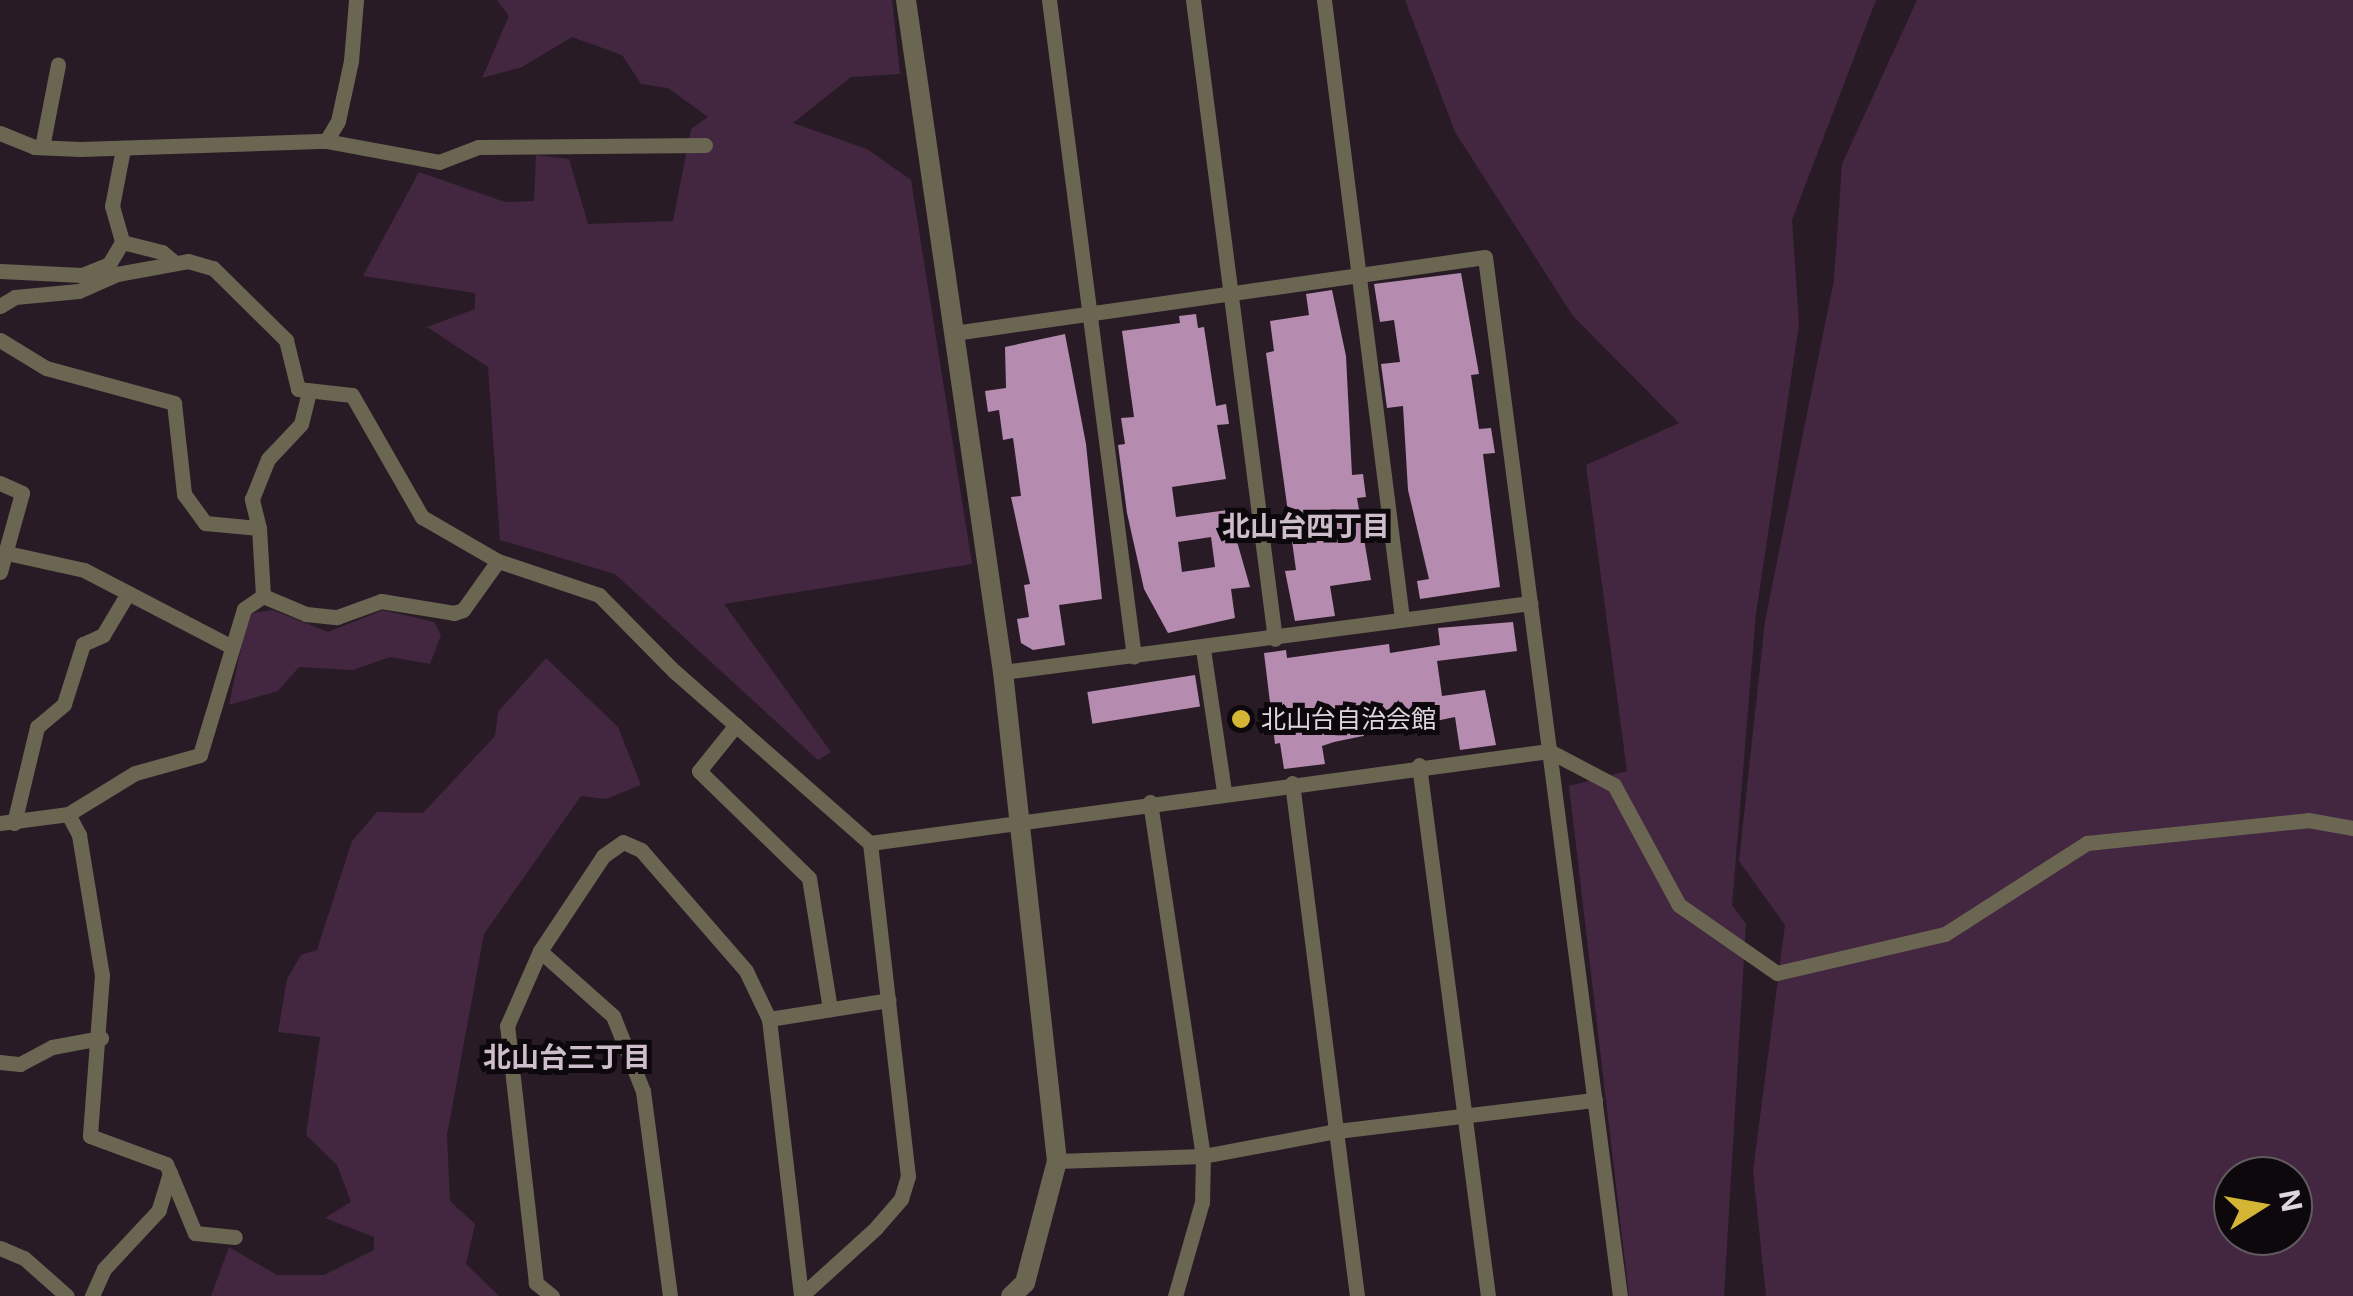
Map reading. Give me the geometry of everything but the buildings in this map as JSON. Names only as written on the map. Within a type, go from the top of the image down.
[{"type":"street","points":[[326,140],[338,121],[351,61],[356,0]]},
{"type":"street","points":[[906,0],[1002,672],[1057,1161],[1025,1283],[1011,1296]]},
{"type":"street","points":[[1050,0],[1134,657]]},
{"type":"street","points":[[1193,0],[1276,639]]},
{"type":"street","points":[[1324,0],[1402,618]]},
{"type":"street","points":[[42,147],[58,65]]},
{"type":"street","points":[[0,133],[42,147],[123,149],[326,140],[439,162],[478,147],[705,145]]},
{"type":"street","points":[[0,270],[82,275],[110,264],[122,242],[112,206],[123,149]]},
{"type":"street","points":[[122,242],[162,252],[175,264]]},
{"type":"street","points":[[954,333],[1092,309],[1485,257],[1620,1296]]},
{"type":"street","points":[[0,306],[15,297],[78,291],[117,274],[175,264],[213,268],[266,314],[286,340],[298,389],[352,394],[422,517],[498,562],[599,595],[736,725],[870,843],[908,1176],[901,1199],[876,1228],[801,1296]]},
{"type":"street","points":[[0,340],[46,368],[174,403],[184,494],[205,523],[259,528]]},
{"type":"street","points":[[263,596],[259,528],[252,499],[268,459],[301,424],[309,391]]},
{"type":"street","points":[[0,483],[22,493],[0,572]]},
{"type":"street","points":[[7,554],[84,570],[230,646]]},
{"type":"street","points":[[263,596],[337,617],[381,601],[454,613],[464,610],[498,562]]},
{"type":"street","points":[[128,592],[103,635],[83,644],[64,704],[37,726],[7,823],[68,814],[135,772],[200,755],[244,610],[263,596]]},
{"type":"street","points":[[1002,672],[1202,649],[1402,618],[1531,603]]},
{"type":"street","points":[[1202,649],[1224,792]]},
{"type":"street","points":[[736,725],[699,770],[809,878],[830,1010]]},
{"type":"street","points":[[870,843],[1019,818],[1549,750],[1614,786],[1680,905],[1778,973],[1945,934],[2087,843],[2308,820],[2353,828]]},
{"type":"street","points":[[1419,765],[1488,1296]]},
{"type":"street","points":[[1292,782],[1357,1296]]},
{"type":"street","points":[[1150,802],[1203,1156],[1202,1202],[1175,1296]]},
{"type":"street","points":[[68,814],[79,835],[102,975],[102,1038],[90,1136],[166,1164],[195,1232],[236,1237]]},
{"type":"street","points":[[552,1296],[536,1282],[506,1026],[540,952],[603,856],[623,842],[641,850],[746,970],[769,1019],[801,1296]]},
{"type":"street","points":[[540,952],[613,1016],[643,1091],[670,1296]]},
{"type":"street","points":[[769,1019],[889,1000]]},
{"type":"street","points":[[0,1062],[20,1064],[52,1048],[102,1038]]},
{"type":"street","points":[[1057,1161],[1203,1156],[1337,1131],[1594,1100]]},
{"type":"street","points":[[92,1296],[104,1269],[159,1210],[170,1174]]},
{"type":"street","points":[[0,1248],[24,1258],[67,1296]]},
{"type":"shaded area","points":[[497,0],[892,0],[900,74],[851,77],[793,123],[867,149],[911,180],[972,564],[724,604],[831,752],[818,760],[615,574],[500,540],[488,367],[427,327],[475,309],[475,293],[363,276],[419,172],[505,202],[534,201],[536,155],[569,159],[588,224],[673,221],[691,129],[708,117],[668,88],[641,84],[622,55],[572,37],[522,67],[482,78],[509,16]]},
{"type":"shaded area","points":[[1405,0],[1876,0],[1792,220],[1799,325],[1756,614],[1732,905],[1746,924],[1724,1296],[1629,1296],[1569,786],[1627,771],[1586,465],[1679,423],[1573,316],[1455,132]]},
{"type":"shaded area","points":[[1917,0],[2353,0],[2353,1296],[1766,1296],[1753,1171],[1785,925],[1739,861],[1765,621],[1834,280],[1842,164]]},
{"type":"shaded area","points":[[273,610],[328,632],[383,610],[434,622],[441,635],[430,664],[390,657],[353,670],[299,667],[278,691],[229,705],[248,614]]},
{"type":"shaded area","points":[[546,658],[618,727],[641,785],[606,799],[581,796],[484,934],[447,1135],[450,1201],[475,1224],[466,1264],[499,1296],[211,1296],[229,1247],[277,1275],[324,1275],[374,1250],[374,1237],[325,1218],[351,1202],[337,1165],[306,1135],[320,1037],[278,1032],[287,979],[301,955],[317,950],[352,841],[377,812],[423,813],[495,736],[498,712]]},
{"type":"place","name":"北山台自治会館","points":[[1241,719]]},
{"type":"district","name":"北山台四丁目","points":[[1306,526]]},
{"type":"district","name":"北山台三丁目","points":[[567,1057]]}]
